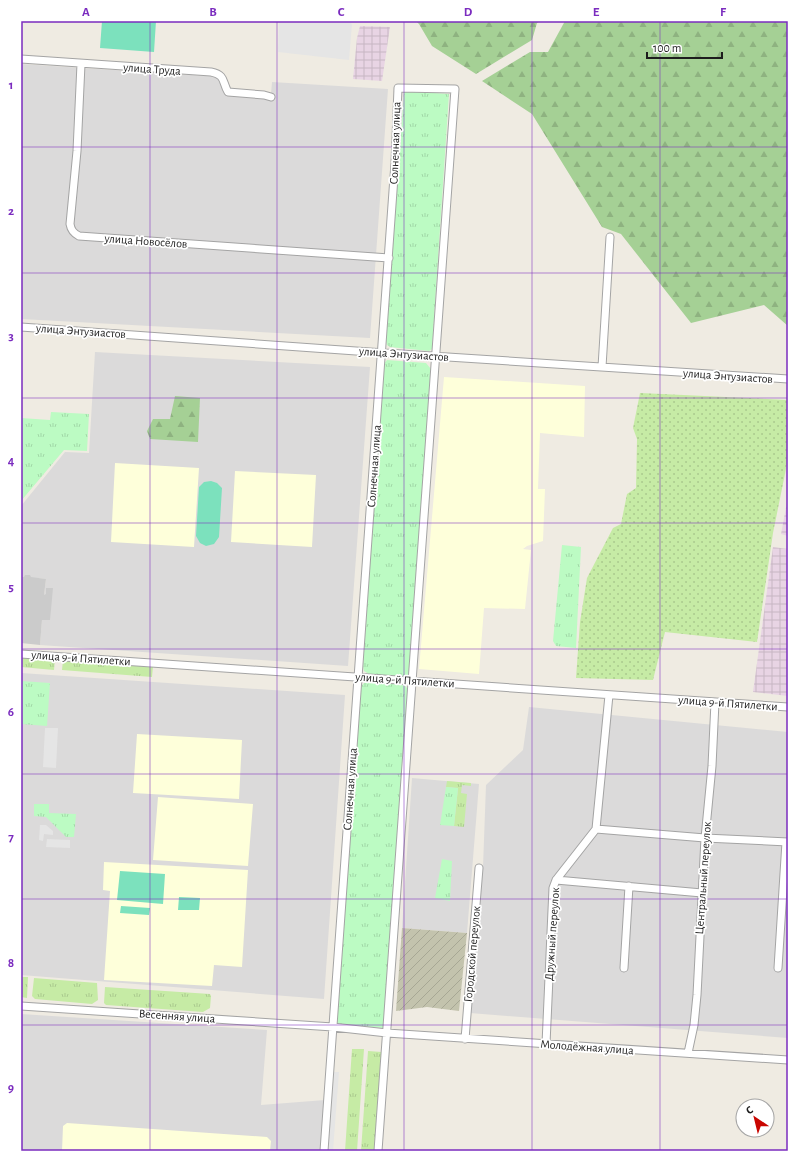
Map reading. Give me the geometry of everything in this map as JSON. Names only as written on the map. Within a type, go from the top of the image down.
[{"type":"street","name":"улица Труда","points":[[21,59],[216,73],[224,80],[228,92],[271,97]]},
{"type":"street","name":"улица Новосёлов","points":[[81,64],[70,224],[71,230],[75,234],[79,236],[388,258]]},
{"type":"street","name":"Солнечная улица","points":[[324,1151],[382,353],[395,163],[398,88],[455,89],[378,1151]]},
{"type":"street","points":[[602,367],[610,237]]},
{"type":"street","name":"улица Энтузиастов","points":[[21,327],[788,380]]},
{"type":"street","name":"улица 9-й Пятилетки","points":[[21,654],[788,707]]},
{"type":"street","points":[[609,695],[596,829],[705,838],[787,842],[784,921],[778,968]]},
{"type":"street","name":"Центральный переулок","points":[[688,1053],[693,1031],[697,995],[705,838],[712,766],[715,702]]},
{"type":"street","name":"Дружный переулок","points":[[546,1044],[553,888],[556,880],[596,829]]},
{"type":"street","name":"Городской переулок","points":[[465,1039],[479,868]]},
{"type":"street","points":[[556,880],[702,893]]},
{"type":"street","points":[[624,968],[629,886]]},
{"type":"street","name":"Весенняя улица","points":[[21,1006],[333,1027],[387,1033]]},
{"type":"street","name":"Молодёжная улица","points":[[387,1033],[788,1060]]},
{"type":"shaded area","points":[[279,21],[348,21],[352,24],[349,60],[278,52]]},
{"type":"shaded area","points":[[360,26],[390,27],[382,81],[353,79],[357,38]]},
{"type":"shaded area","points":[[21,64],[223,77],[224,90],[271,94],[272,82],[388,89],[370,338],[21,319]]},
{"type":"shaded area","points":[[95,352],[370,367],[348,666],[40,645],[42,620],[50,620],[46,595],[44,595],[46,579],[21,577],[21,506],[65,452],[89,453]]},
{"type":"shaded area","points":[[444,377],[585,386],[584,437],[540,433],[538,489],[545,489],[543,541],[527,546],[523,549],[531,550],[525,609],[484,608],[479,674],[419,669]]},
{"type":"shaded area","points":[[115,463],[199,468],[194,547],[111,542]]},
{"type":"shaded area","points":[[235,471],[316,475],[312,547],[231,542]]},
{"type":"shaded area","points":[[788,497],[788,536],[781,534]]},
{"type":"shaded area","points":[[773,547],[788,549],[788,696],[753,692]]},
{"type":"shaded area","points":[[25,575],[46,579],[44,595],[46,594],[46,588],[53,588],[50,620],[42,620],[40,645],[21,643],[21,577],[24,577]]},
{"type":"shaded area","points":[[21,673],[345,695],[324,999],[21,975]]},
{"type":"shaded area","points":[[529,707],[788,732],[788,1038],[470,1013],[483,867],[486,785],[523,750]]},
{"type":"shaded area","points":[[45,728],[58,728],[56,768],[43,767]]},
{"type":"shaded area","points":[[137,734],[242,740],[239,799],[133,793]]},
{"type":"shaded area","points":[[412,778],[479,784],[467,933],[402,928]]},
{"type":"shaded area","points":[[158,797],[253,804],[248,866],[153,860]]},
{"type":"shaded area","points":[[40,825],[46,825],[53,831],[53,835],[44,834],[43,841],[39,840]]},
{"type":"shaded area","points":[[47,839],[70,840],[70,848],[46,847]]},
{"type":"shaded area","points":[[104,862],[248,870],[242,967],[214,965],[212,986],[104,980],[110,891],[103,890]]},
{"type":"shaded area","points":[[402,928],[467,933],[459,1011],[427,1007],[396,1011]]},
{"type":"shaded area","points":[[21,1014],[267,1030],[261,1105],[325,1100],[321,1151],[21,1151]]},
{"type":"shaded area","points":[[334,1072],[339,1072],[333,1151],[328,1151]]},
{"type":"shaded area","points":[[67,1123],[267,1137],[271,1141],[270,1151],[62,1151],[63,1126]]},
{"type":"green space","points":[[102,21],[156,21],[154,52],[100,48]]},
{"type":"green space","points":[[416,21],[540,21],[537,23],[532,40],[476,74],[432,46]]},
{"type":"green space","points":[[565,21],[788,21],[788,326],[764,305],[691,323],[621,234],[602,227],[532,114],[482,81],[530,52],[548,52]]},
{"type":"green space","points":[[404,91],[449,94],[432,349],[429,351],[390,347],[387,345],[386,341]]},
{"type":"green space","points":[[387,360],[426,363],[431,369],[410,674],[405,678],[369,674],[364,671],[363,666],[383,365]]},
{"type":"green space","points":[[640,393],[788,400],[788,459],[773,533],[757,642],[665,632],[653,680],[576,678],[580,622],[587,578],[613,528],[621,524],[627,494],[636,488],[637,439],[633,428]]},
{"type":"green space","points":[[175,396],[200,398],[198,442],[150,439],[147,431],[153,419],[170,419]]},
{"type":"green space","points":[[51,412],[89,414],[87,451],[64,450],[21,501],[21,418],[50,420]]},
{"type":"green space","points":[[211,481],[217,483],[222,488],[219,537],[214,544],[206,546],[200,543],[196,536],[199,487],[204,482]]},
{"type":"green space","points":[[562,545],[581,547],[576,648],[556,646],[553,641]]},
{"type":"green space","points":[[21,656],[55,659],[54,670],[21,667]]},
{"type":"green space","points":[[63,660],[153,666],[152,677],[62,670]]},
{"type":"green space","points":[[21,681],[50,683],[47,726],[21,724]]},
{"type":"green space","points":[[368,681],[402,685],[409,690],[384,1028],[337,1024],[360,693],[364,683]]},
{"type":"green space","points":[[447,781],[471,783],[471,786],[462,785],[461,793],[467,794],[464,827],[454,826],[458,788],[446,787]]},
{"type":"green space","points":[[446,787],[458,788],[454,826],[440,825]]},
{"type":"green space","points":[[34,804],[49,804],[49,813],[76,814],[74,837],[66,837],[46,817],[34,816]]},
{"type":"green space","points":[[442,859],[452,861],[450,901],[435,898]]},
{"type":"green space","points":[[120,871],[165,874],[163,904],[117,900]]},
{"type":"green space","points":[[179,897],[200,898],[199,910],[178,910]]},
{"type":"green space","points":[[121,906],[150,908],[149,915],[120,913]]},
{"type":"green space","points":[[21,977],[28,977],[27,998],[21,997]]},
{"type":"green space","points":[[34,978],[97,983],[98,1000],[92,1004],[35,999],[32,996]]},
{"type":"green space","points":[[105,987],[210,994],[210,1008],[203,1012],[106,1005],[104,1003]]},
{"type":"green space","points":[[352,1049],[364,1049],[357,1151],[345,1151]]},
{"type":"green space","points":[[368,1051],[382,1052],[375,1151],[361,1151]]}]
